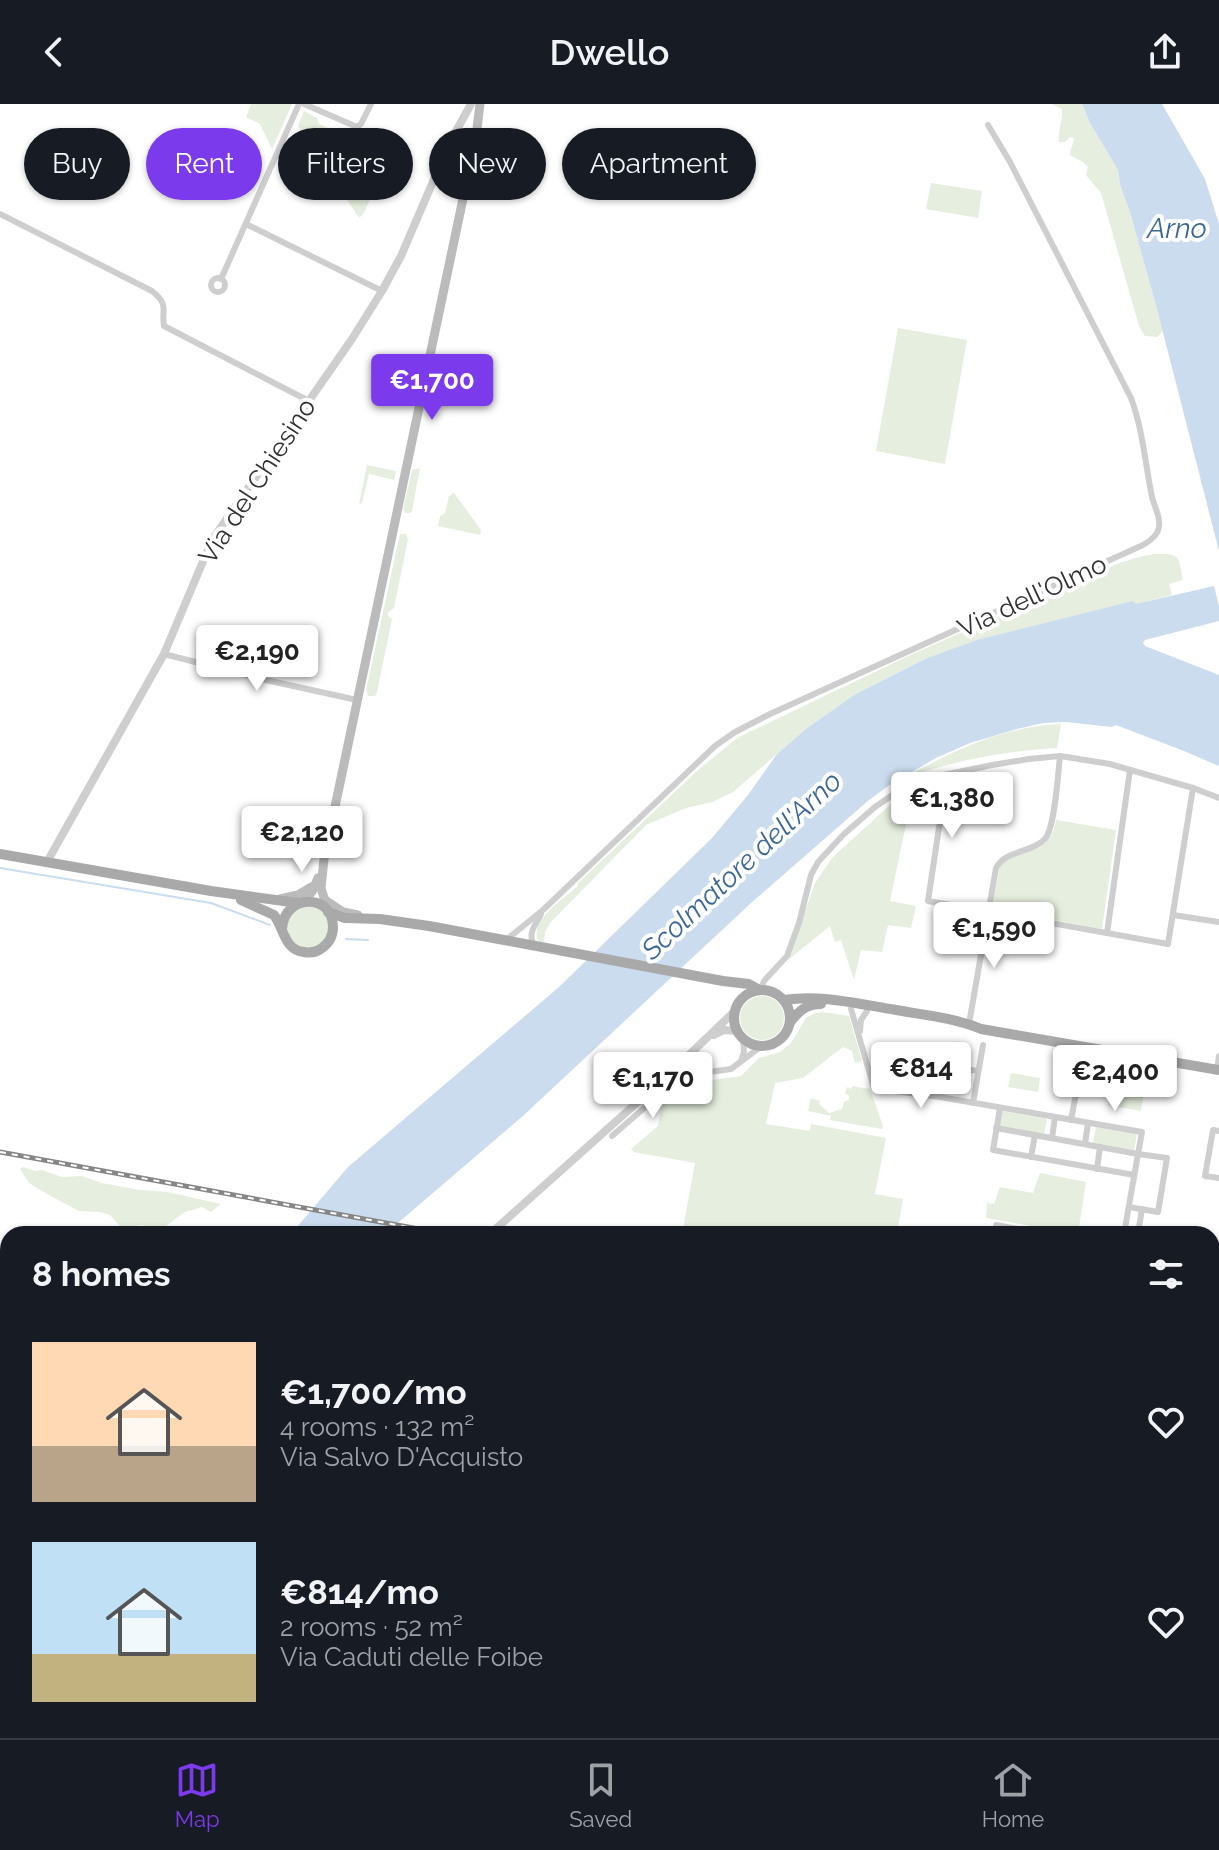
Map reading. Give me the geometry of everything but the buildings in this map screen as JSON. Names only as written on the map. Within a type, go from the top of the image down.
[{"type":"main road","points":[[211,891],[271,913],[278,919],[289,944],[303,952],[320,950],[332,935],[333,921],[321,883],[324,859],[476,137],[480,104]]},
{"type":"main road","points":[[0,854],[211,891],[299,903],[314,902],[345,918],[377,919]]},
{"type":"main road","points":[[282,929],[286,913],[310,895],[324,859]]},
{"type":"main road","points":[[276,900],[301,894],[318,878]]},
{"type":"main road","points":[[324,899],[343,912],[377,919],[749,984],[784,1000],[790,1022]]},
{"type":"main road","points":[[332,935],[350,925],[370,923],[533,950],[547,949]]},
{"type":"main road","points":[[730,983],[736,996],[735,1018],[741,1035],[753,1044],[763,1045],[780,1038],[800,1010],[824,1004],[1218,1070]]},
{"type":"main road","points":[[737,1008],[746,995],[760,989]]},
{"type":"main road","points":[[784,1000],[824,998],[969,1024],[981,1029]]},
{"type":"street","points":[[221,279],[302,104],[357,127],[371,104]]},
{"type":"street","name":"Via del Chiesino","points":[[47,862],[164,654],[212,540],[382,291],[401,256],[450,142],[471,104]]},
{"type":"street","name":"Via dell'Olmo","points":[[506,940],[543,910],[727,737],[770,714],[1143,545],[1159,530],[1143,438],[1131,398],[988,125]]},
{"type":"street","points":[[0,214],[152,291],[164,307],[164,326],[309,401]]},
{"type":"street","points":[[246,224],[382,291]]},
{"type":"street","points":[[164,654],[357,700]]},
{"type":"street","points":[[969,1024],[999,862],[1038,844],[1048,835],[1060,756]]},
{"type":"street","points":[[760,989],[787,956],[811,875],[821,858],[858,822],[907,785],[947,774],[1060,756],[1099,761],[1219,798]]},
{"type":"street","points":[[1107,933],[1130,770]]},
{"type":"street","points":[[947,774],[928,901],[1168,944],[1193,788]]},
{"type":"street","points":[[535,946],[531,934],[543,910]]},
{"type":"street","points":[[1173,915],[1219,922]]},
{"type":"street","points":[[499,1226],[737,1008]]},
{"type":"street","points":[[851,1009],[874,1088],[1142,1132],[1125,1226]]},
{"type":"street","points":[[860,1039],[860,1022],[867,1011]]},
{"type":"street","points":[[700,1044],[729,1029],[741,1035],[744,1052],[739,1064]]},
{"type":"street","points":[[612,1136],[678,1080],[697,1073],[731,1069],[763,1045]]},
{"type":"street","points":[[973,1103],[983,1045]]},
{"type":"street","points":[[1071,1120],[1085,1047]]},
{"type":"street","points":[[1218,1070],[1219,1056]]},
{"type":"street","points":[[910,1093],[914,1064],[978,1071]]},
{"type":"street","points":[[1000,1108],[993,1150],[1134,1175]]},
{"type":"street","points":[[1052,1138],[1055,1117]]},
{"type":"street","points":[[1085,1144],[1088,1123]]},
{"type":"street","points":[[996,1128],[1167,1158],[1158,1212],[1129,1207]]},
{"type":"street","points":[[1219,1131],[1213,1130],[1205,1176],[1219,1178]]},
{"type":"street","points":[[1031,1157],[1035,1135]]},
{"type":"street","points":[[1097,1169],[1100,1147]]},
{"type":"street","points":[[1139,1226],[1142,1209]]},
{"type":"street","points":[[996,1225],[1002,1226]]},
{"type":"green space","points":[[251,104],[292,104],[281,128],[278,128],[272,149],[260,124],[246,117]]},
{"type":"green space","points":[[1052,104],[1082,104],[1118,170],[1163,331],[1157,337],[1145,336],[1139,326],[1101,193],[1086,175],[1088,167],[1070,155],[1074,138],[1059,142],[1062,109]]},
{"type":"green space","points":[[304,111],[328,128],[299,128]]},
{"type":"green space","points":[[931,183],[982,191],[978,218],[926,209]]},
{"type":"green space","points":[[347,200],[370,200],[359,218]]},
{"type":"green space","points":[[898,328],[967,340],[945,464],[876,451]]},
{"type":"green space","points":[[367,465],[396,471],[394,480],[369,474],[362,503],[359,504]]},
{"type":"green space","points":[[420,468],[412,511],[405,513],[403,509],[412,470]]},
{"type":"green space","points":[[454,493],[481,530],[480,535],[438,526],[449,496]]},
{"type":"green space","points":[[400,534],[406,534],[408,539],[394,608],[388,612],[392,619],[377,692],[375,696],[368,696],[366,690]]},
{"type":"green space","points":[[1155,554],[1174,556],[1179,561],[1183,580],[1169,584],[1172,595],[925,659],[854,695],[806,729],[733,792],[646,825],[550,923],[544,942],[539,942],[538,927],[548,912],[697,771],[737,738],[908,656],[1119,563]]},
{"type":"green space","points":[[1061,724],[1057,748],[979,758],[904,778],[941,758],[999,735],[1019,729]]},
{"type":"green space","points":[[932,783],[942,787],[937,809],[910,805],[890,901],[916,906],[911,928],[888,925],[882,952],[861,950],[854,980],[841,940],[835,942],[830,926],[788,960],[815,883],[832,858],[892,803]]},
{"type":"green space","points":[[1056,820],[1116,830],[1102,929],[992,909],[1000,866],[1016,855],[1040,847],[1052,833]]},
{"type":"green space","points":[[308,906],[323,912],[329,927],[323,942],[308,948],[293,942],[287,927],[293,912]]},
{"type":"green space","points":[[762,996],[778,1002],[784,1018],[778,1034],[762,1040],[746,1034],[740,1018],[746,1002]]},
{"type":"green space","points":[[815,1013],[849,1016],[862,1061],[855,1063],[852,1051],[843,1047],[803,1078],[775,1083],[766,1124],[810,1131],[811,1124],[886,1138],[875,1194],[903,1199],[898,1226],[683,1226],[695,1163],[631,1149],[658,1126],[661,1105],[675,1093],[691,1094],[692,1090],[687,1086],[691,1083],[741,1076],[759,1058],[780,1052],[791,1043],[806,1018]]},
{"type":"green space","points":[[1011,1073],[1040,1078],[1038,1092],[1008,1087]]},
{"type":"green space","points":[[847,1087],[870,1089],[882,1129],[830,1120],[831,1116],[808,1111],[811,1098],[820,1101],[819,1104],[829,1113],[842,1109],[844,1102],[849,1100],[845,1093]]},
{"type":"green space","points":[[1111,1091],[1143,1097],[1141,1111],[1108,1105]]},
{"type":"green space","points":[[1002,1111],[1047,1119],[1044,1134],[999,1126]]},
{"type":"green space","points":[[1096,1127],[1137,1134],[1134,1150],[1093,1143]]},
{"type":"green space","points":[[20,1169],[42,1170],[62,1177],[82,1176],[102,1183],[167,1192],[221,1204],[211,1212],[202,1207],[185,1212],[166,1226],[120,1226],[110,1215],[79,1211],[47,1194],[29,1183]]},
{"type":"green space","points":[[1040,1173],[1086,1182],[1079,1226],[1032,1226],[986,1218],[987,1203],[994,1204],[1000,1187],[1033,1193]]},
{"type":"water","name":"Arno","points":[[1082,104],[1162,104],[1205,179],[1219,224],[1219,551],[1118,170]]},
{"type":"water","name":"Scolmatore dell'Arno","points":[[1214,586],[1219,621],[1143,643],[1219,675],[1219,766],[1116,725],[1066,722],[1017,729],[970,743],[936,758],[869,800],[751,903],[524,1115],[394,1226],[298,1226],[348,1167],[559,987],[712,838],[777,754],[806,729],[854,695],[925,659],[977,640],[1133,601],[1136,604]]},
{"type":"waterway","points":[[0,868],[211,903],[270,925]]},
{"type":"waterway","points":[[346,939],[368,940]]},
{"type":"railway","points":[[0,1152],[402,1226]]}]
